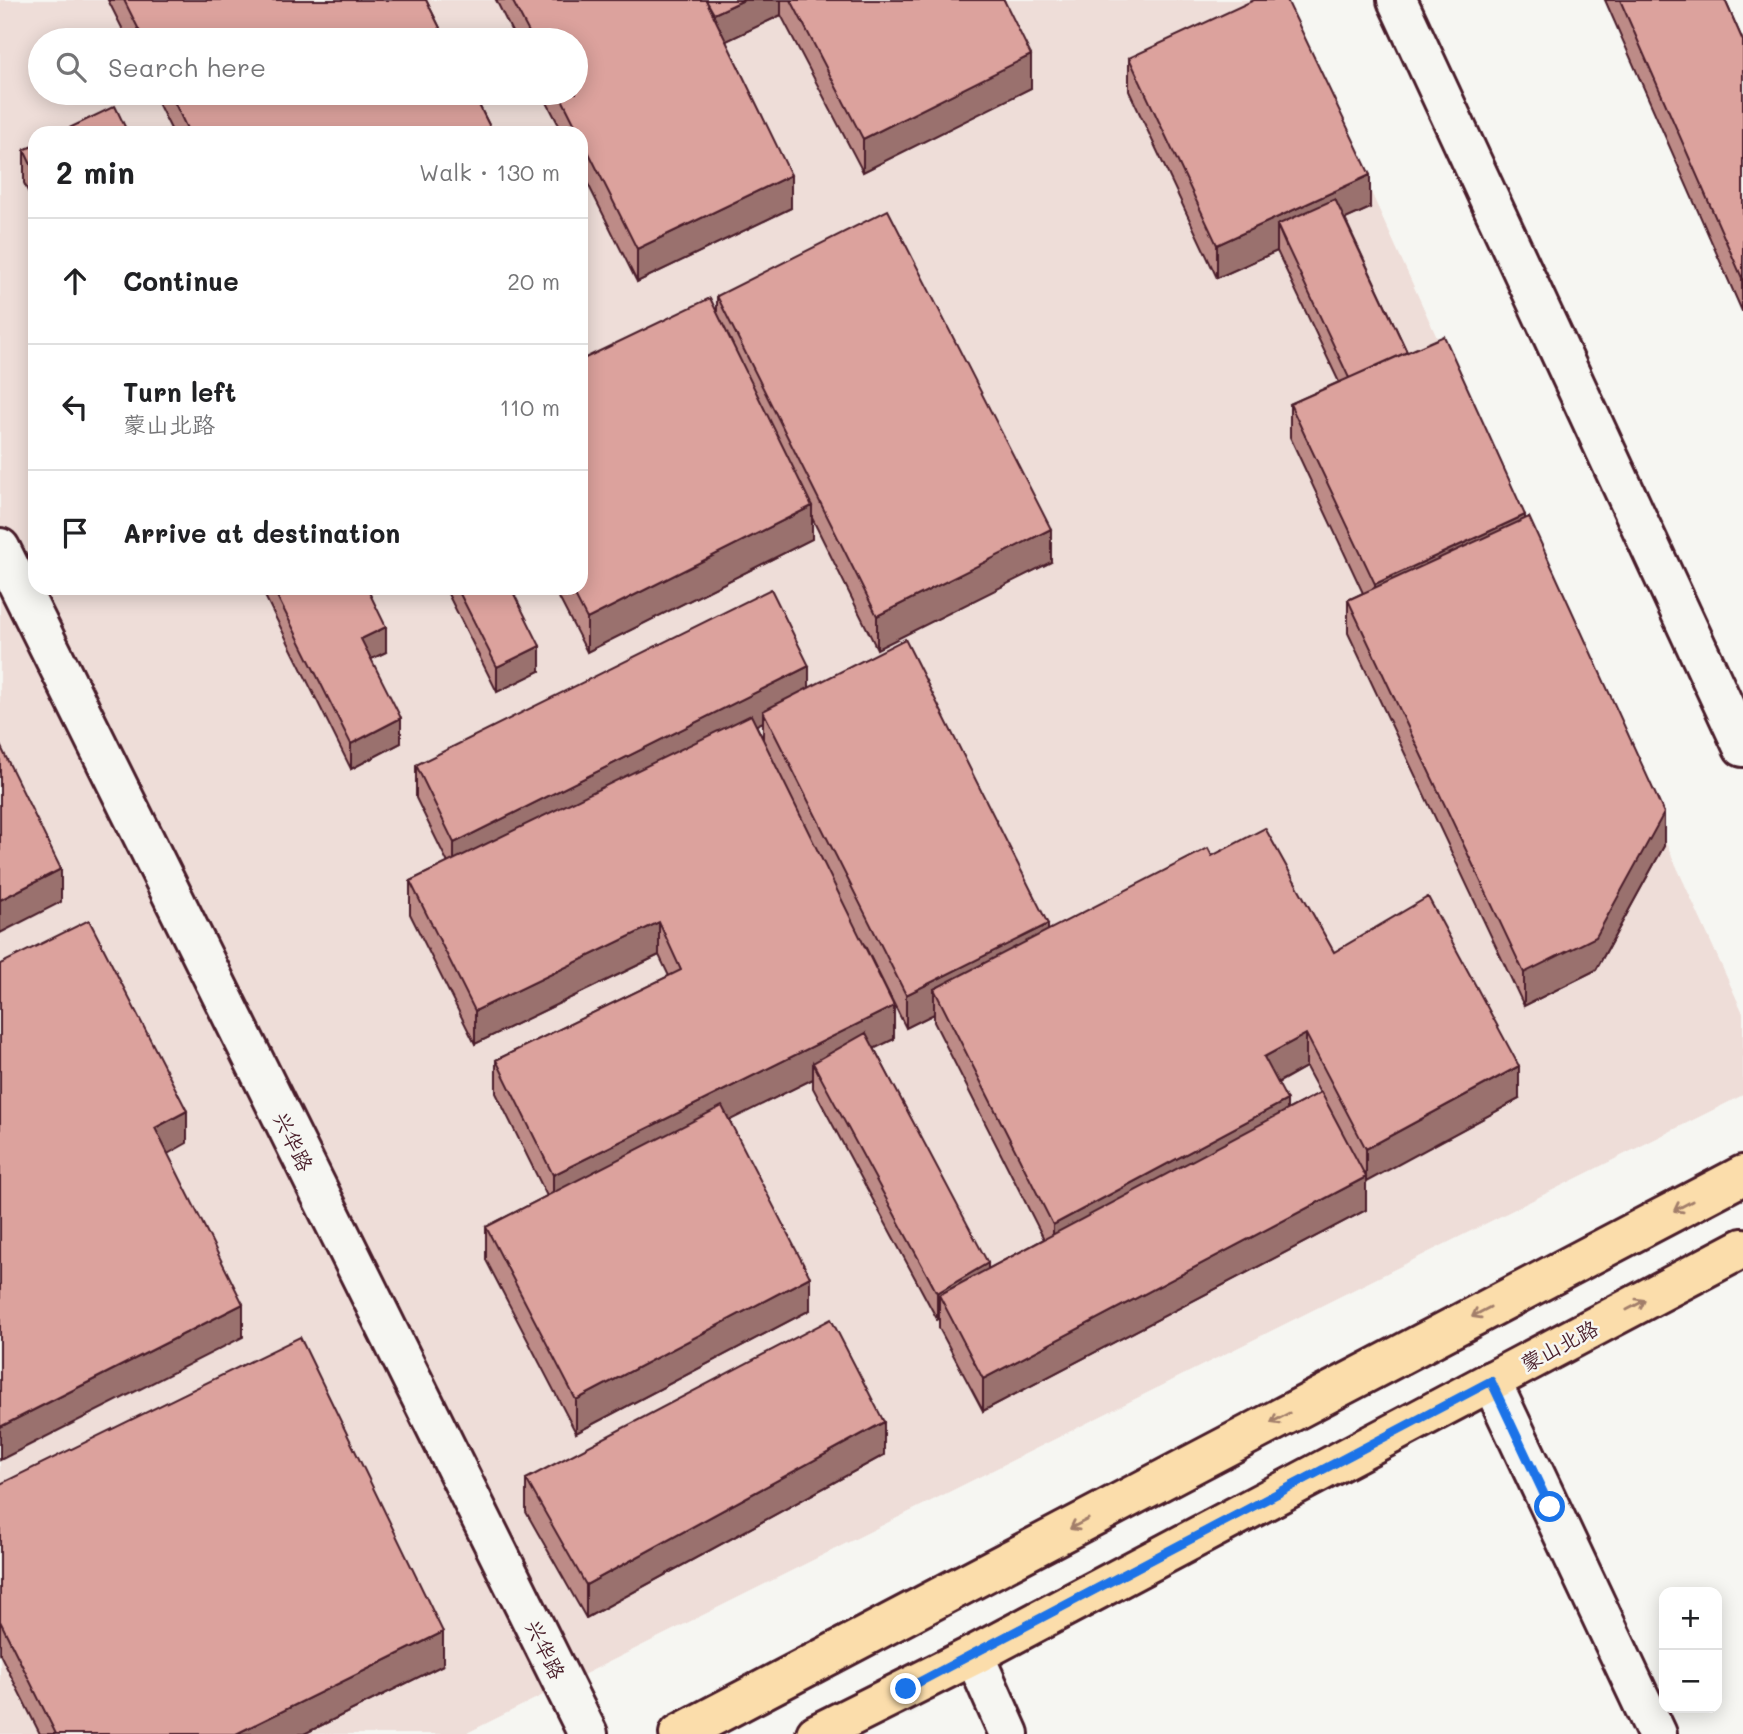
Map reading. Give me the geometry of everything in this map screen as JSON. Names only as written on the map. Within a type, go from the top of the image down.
[{"type":"main road","points":[[679,1734],[1743,1175]]},
{"type":"main road","name":"蒙山北路","points":[[816,1734],[974,1655],[1743,1248]]},
{"type":"street","points":[[1397,0],[1743,747]]},
{"type":"street","name":"兴华路","points":[[0,548],[589,1734]]},
{"type":"street","points":[[1491,1381],[1657,1734]]},
{"type":"street","points":[[974,1655],[1009,1734]]},
{"type":"shaded area","points":[[0,0],[1284,0],[1743,1013],[1743,1095],[465,1734],[0,1734]]},
{"type":"building","points":[[124,0],[426,0],[440,28],[138,28]]},
{"type":"building","points":[[512,0],[706,0],[791,175],[637,249],[588,151],[588,126],[576,126],[565,105],[588,105],[588,28],[527,28]]},
{"type":"building","points":[[706,0],[744,0],[714,14]]},
{"type":"building","points":[[791,0],[1004,0],[1031,55],[863,139]]},
{"type":"building","points":[[1254,0],[1287,0],[1370,175],[1217,245],[1129,58]]},
{"type":"building","points":[[1620,0],[1725,0],[1743,41],[1743,278],[1742,278]]},
{"type":"building","points":[[176,105],[479,105],[490,126],[186,126]]},
{"type":"building","points":[[115,106],[125,126],[74,126]]},
{"type":"building","points":[[1335,199],[1407,352],[1349,378],[1277,225]]},
{"type":"building","points":[[888,210],[1051,529],[877,616],[717,296]]},
{"type":"building","points":[[710,298],[812,506],[587,619],[575,595],[588,595],[588,357]]},
{"type":"building","points":[[1444,336],[1525,515],[1375,584],[1290,404]]},
{"type":"building","points":[[1529,517],[1664,813],[1596,937],[1524,973],[1348,600]]},
{"type":"building","points":[[771,589],[809,666],[454,843],[416,765]]},
{"type":"building","points":[[276,595],[370,595],[386,627],[361,639],[401,718],[351,744]]},
{"type":"building","points":[[461,595],[514,595],[540,646],[497,667]]},
{"type":"building","points":[[905,639],[1048,924],[906,995],[763,711]]},
{"type":"building","points":[[751,715],[894,1006],[553,1175],[496,1060],[681,970],[659,922],[475,1011],[410,881]]},
{"type":"building","points":[[0,745],[61,869],[0,900]]},
{"type":"building","points":[[1265,828],[1334,952],[1428,897],[1519,1066],[1366,1149],[1306,1034],[1264,1057],[1287,1100],[1053,1225],[934,989],[1208,848],[1212,856]]},
{"type":"building","points":[[89,920],[187,1111],[155,1128],[243,1304],[0,1427],[0,964]]},
{"type":"building","points":[[866,1033],[988,1263],[937,1293],[813,1063]]},
{"type":"building","points":[[1321,1092],[1366,1177],[983,1379],[939,1295]]},
{"type":"building","points":[[722,1106],[810,1277],[576,1400],[486,1227]]},
{"type":"building","points":[[831,1319],[884,1422],[586,1585],[526,1479]]},
{"type":"building","points":[[300,1337],[443,1632],[236,1734],[56,1734],[0,1621],[0,1484]]},
{"type":"route","points":[[906,1689],[1491,1381],[1550,1507]]}]
